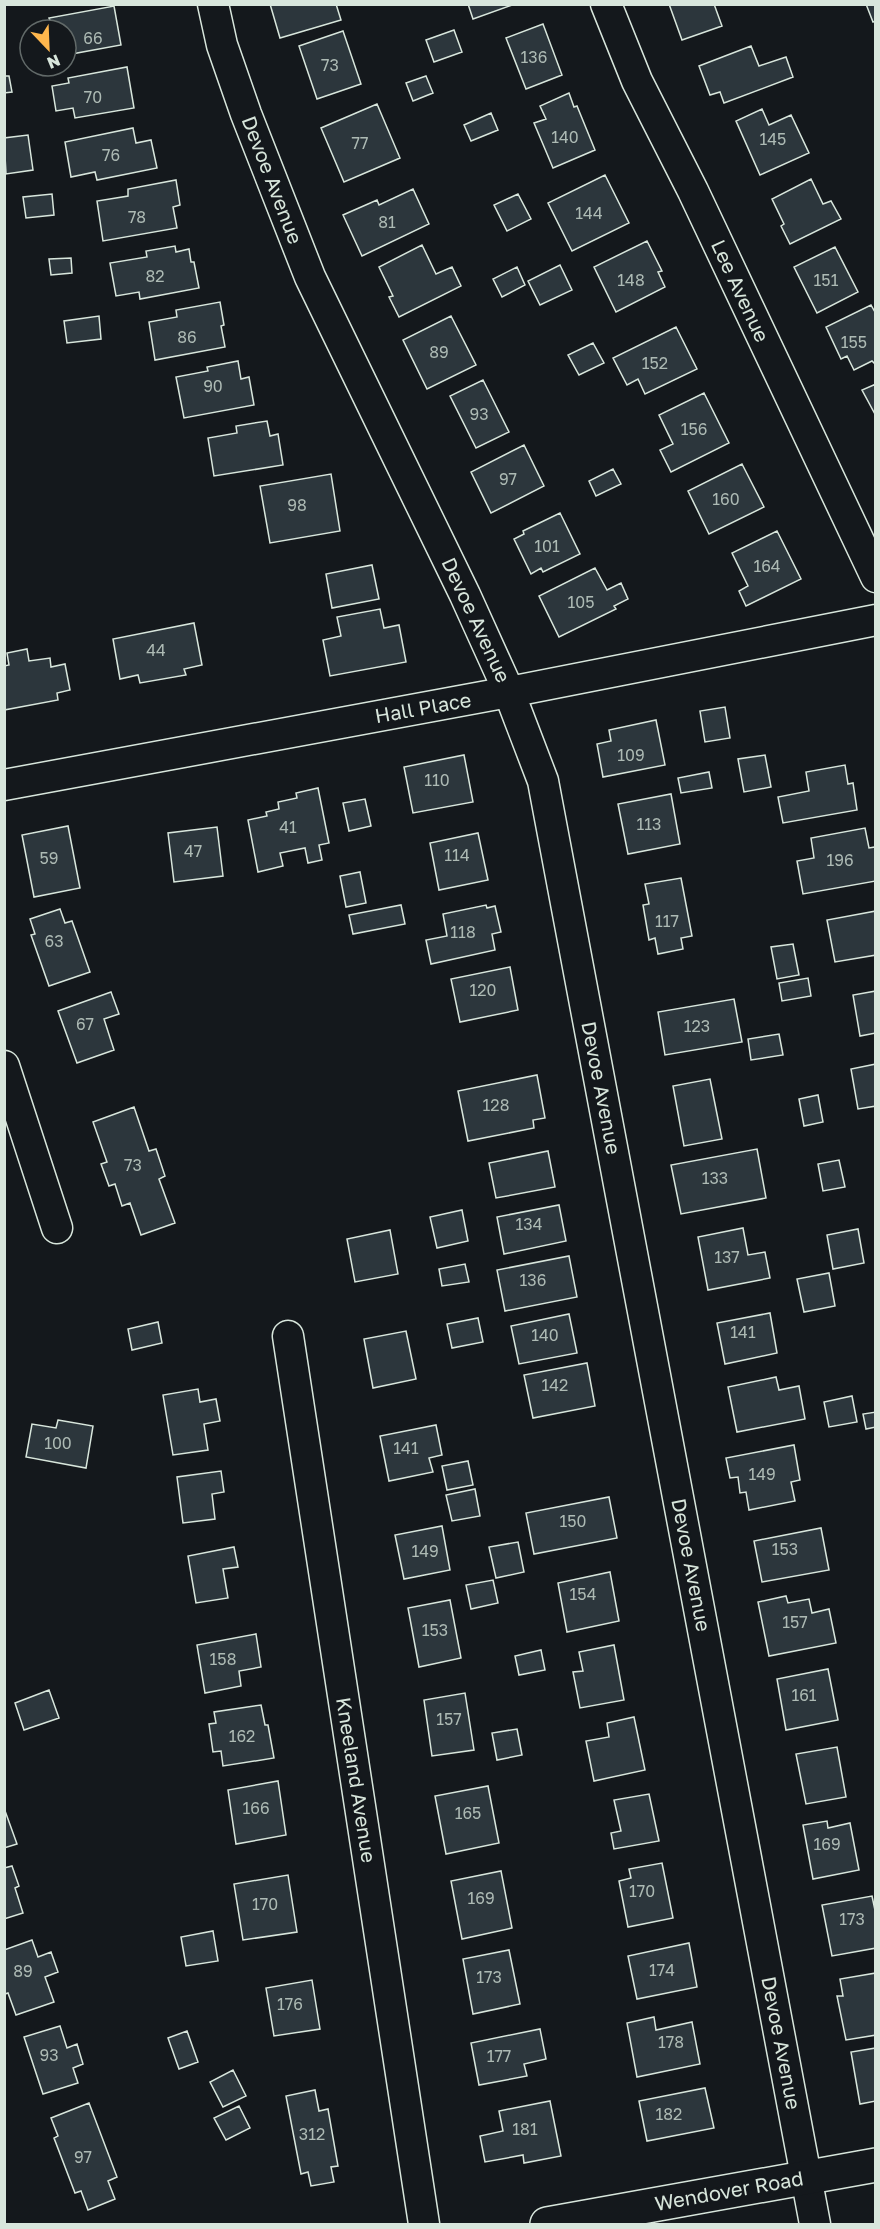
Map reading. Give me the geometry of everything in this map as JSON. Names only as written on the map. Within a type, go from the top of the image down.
[{"type":"street","name":"Devoe Avenue","points":[[213,4],[222,45],[246,114],[310,277],[465,595],[509,692],[543,781],[815,2224]]},
{"type":"street","name":"Lee Avenue","points":[[606,4],[637,81],[693,190],[876,577]]},
{"type":"street","name":"Hall Place","points":[[4,784],[509,692],[876,620]]},
{"type":"street","points":[[4,1066],[57,1228]]},
{"type":"street","name":"Kneeland Avenue","points":[[288,1336],[424,2224]]},
{"type":"street","name":"Wendover Road","points":[[547,2224],[876,2165]]},
{"type":"building","points":[[270,4],[336,4],[341,20],[280,38]]},
{"type":"building","points":[[468,4],[515,4],[473,19]]},
{"type":"building","points":[[669,4],[714,4],[722,26],[682,40]]},
{"type":"building","points":[[866,4],[876,4],[876,21],[873,22]]},
{"type":"building","points":[[114,6],[121,45],[78,53],[78,18],[49,18]]},
{"type":"building","points":[[543,24],[562,75],[526,89],[506,38]]},
{"type":"building","points":[[454,30],[462,52],[434,62],[426,40]]},
{"type":"building","points":[[343,31],[361,84],[317,99],[299,46]]},
{"type":"building","points":[[751,46],[759,66],[786,57],[793,77],[724,103],[720,92],[710,95],[699,66]]},
{"type":"building","points":[[127,67],[134,108],[75,118],[73,108],[56,111],[52,86],[69,83],[68,78],[78,78],[78,76]]},
{"type":"building","points":[[4,76],[9,76],[12,92],[4,93]]},
{"type":"building","points":[[426,76],[433,93],[413,101],[406,83]]},
{"type":"building","points":[[569,93],[574,107],[577,106],[595,150],[553,168],[534,123],[546,119],[540,106]]},
{"type":"building","points":[[377,104],[400,158],[344,182],[321,128]]},
{"type":"building","points":[[762,109],[769,125],[791,115],[809,153],[760,175],[736,121]]},
{"type":"building","points":[[491,113],[498,130],[471,141],[464,125]]},
{"type":"building","points":[[133,128],[136,143],[151,140],[157,168],[97,180],[95,172],[71,177],[65,142]]},
{"type":"building","points":[[28,135],[33,170],[6,174],[4,138]]},
{"type":"building","points":[[605,175],[629,223],[572,251],[548,203]]},
{"type":"building","points":[[811,179],[823,204],[831,201],[841,219],[790,244],[781,226],[784,224],[772,199]]},
{"type":"building","points":[[176,180],[180,205],[173,207],[177,228],[103,241],[97,201],[128,196],[128,189]]},
{"type":"building","points":[[413,189],[429,224],[362,256],[343,215],[377,200],[379,205]]},
{"type":"building","points":[[52,194],[54,215],[26,218],[23,197]]},
{"type":"building","points":[[518,194],[531,219],[507,231],[494,205]]},
{"type":"building","points":[[647,241],[662,271],[658,272],[665,287],[616,312],[594,267]]},
{"type":"building","points":[[422,245],[436,274],[452,267],[461,286],[399,317],[389,297],[393,296],[379,267]]},
{"type":"building","points":[[175,246],[176,252],[189,249],[199,288],[140,299],[139,292],[116,296],[110,263],[147,257],[146,251]]},
{"type":"building","points":[[835,247],[858,292],[817,313],[794,267]]},
{"type":"building","points":[[71,258],[72,273],[51,275],[49,259]]},
{"type":"building","points":[[560,265],[572,290],[540,305],[528,281]]},
{"type":"building","points":[[517,267],[525,285],[502,297],[493,279]]},
{"type":"building","points":[[220,302],[225,347],[155,360],[149,322],[177,317],[176,310]]},
{"type":"building","points":[[871,305],[876,314],[876,365],[872,361],[854,370],[847,356],[841,359],[826,327]]},
{"type":"building","points":[[99,316],[101,339],[67,343],[64,321]]},
{"type":"building","points":[[451,316],[476,365],[427,389],[403,340]]},
{"type":"building","points":[[676,327],[697,369],[645,394],[638,379],[627,385],[613,358]]},
{"type":"building","points":[[593,343],[604,363],[579,375],[568,355]]},
{"type":"building","points":[[238,361],[241,379],[249,377],[254,405],[184,418],[176,377],[208,371],[207,367]]},
{"type":"building","points":[[483,380],[509,432],[476,448],[450,396]]},
{"type":"building","points":[[876,384],[876,416],[862,390]]},
{"type":"building","points":[[704,393],[729,443],[671,472],[660,450],[673,444],[659,415]]},
{"type":"building","points":[[267,421],[270,436],[278,434],[283,465],[214,476],[208,438],[237,433],[236,426]]},
{"type":"building","points":[[524,445],[544,486],[491,513],[471,472]]},
{"type":"building","points":[[742,464],[764,507],[709,534],[688,491]]},
{"type":"building","points":[[613,469],[621,484],[596,496],[589,481]]},
{"type":"building","points":[[331,474],[340,531],[270,543],[260,486]]},
{"type":"building","points":[[560,513],[580,554],[543,572],[541,568],[531,574],[514,539],[524,534],[523,531]]},
{"type":"building","points":[[777,531],[801,579],[746,606],[739,591],[748,586],[732,553]]},
{"type":"building","points":[[372,565],[379,599],[332,608],[326,574]]},
{"type":"building","points":[[595,568],[607,590],[621,583],[628,599],[614,606],[616,609],[559,637],[539,596]]},
{"type":"building","points":[[380,609],[384,628],[399,625],[406,662],[330,676],[323,640],[341,636],[337,617]]},
{"type":"building","points":[[194,623],[202,665],[184,669],[186,675],[140,683],[138,675],[120,679],[113,639]]},
{"type":"building","points":[[27,649],[29,661],[50,658],[51,667],[65,664],[70,690],[57,693],[58,700],[4,710],[4,666],[9,665],[7,653]]},
{"type":"building","points":[[725,707],[730,738],[705,742],[700,711]]},
{"type":"building","points":[[656,720],[665,765],[603,777],[597,744],[611,741],[609,730]]},
{"type":"building","points":[[464,755],[473,802],[413,813],[404,767]]},
{"type":"building","points":[[765,755],[771,787],[744,792],[738,759]]},
{"type":"building","points":[[845,765],[848,784],[853,783],[857,810],[783,823],[778,797],[809,791],[806,772]]},
{"type":"building","points":[[709,772],[712,788],[681,793],[678,778]]},
{"type":"building","points":[[318,788],[329,843],[319,845],[322,860],[308,863],[305,848],[280,853],[283,866],[258,872],[248,820],[267,816],[266,812],[279,809],[278,802],[297,798],[296,793]]},
{"type":"building","points":[[671,794],[680,844],[628,854],[618,804]]},
{"type":"building","points":[[365,799],[371,826],[349,831],[343,803]]},
{"type":"building","points":[[68,826],[80,888],[34,897],[22,835]]},
{"type":"building","points":[[217,827],[223,876],[174,882],[168,833]]},
{"type":"building","points":[[865,828],[869,848],[875,847],[876,881],[803,894],[797,861],[814,858],[811,838]]},
{"type":"building","points":[[478,833],[488,880],[439,890],[430,843]]},
{"type":"building","points":[[360,872],[366,903],[346,907],[340,876]]},
{"type":"building","points":[[681,878],[692,936],[681,938],[683,949],[658,954],[655,938],[649,940],[643,905],[649,904],[645,884]]},
{"type":"building","points":[[401,905],[405,924],[353,934],[349,915]]},
{"type":"building","points":[[486,905],[487,908],[495,906],[501,932],[492,934],[495,950],[431,964],[426,940],[447,936],[443,914]]},
{"type":"building","points":[[60,909],[65,923],[72,921],[90,972],[49,986],[31,935],[35,934],[30,919]]},
{"type":"building","points":[[876,911],[876,955],[835,962],[827,920]]},
{"type":"building","points":[[793,944],[799,975],[777,979],[771,947]]},
{"type":"building","points":[[510,967],[518,1010],[460,1022],[451,979]]},
{"type":"building","points":[[808,978],[811,996],[782,1001],[779,983]]},
{"type":"building","points":[[876,991],[876,1033],[860,1036],[853,995]]},
{"type":"building","points":[[111,992],[119,1014],[104,1019],[114,1050],[77,1063],[58,1011]]},
{"type":"building","points":[[734,999],[742,1042],[665,1055],[658,1012]]},
{"type":"building","points":[[779,1034],[783,1055],[751,1060],[748,1039]]},
{"type":"building","points":[[876,1064],[876,1106],[858,1109],[851,1069]]},
{"type":"building","points":[[537,1075],[545,1118],[533,1120],[534,1128],[468,1141],[458,1091]]},
{"type":"building","points":[[710,1079],[722,1139],[684,1146],[673,1086]]},
{"type":"building","points":[[818,1095],[823,1122],[804,1126],[799,1099]]},
{"type":"building","points":[[134,1107],[149,1151],[156,1149],[165,1176],[159,1179],[175,1223],[141,1235],[130,1203],[122,1206],[115,1184],[109,1186],[101,1164],[107,1162],[93,1122]]},
{"type":"building","points":[[757,1149],[766,1198],[681,1214],[671,1165]]},
{"type":"building","points":[[548,1151],[555,1187],[496,1198],[489,1163]]},
{"type":"building","points":[[839,1160],[845,1187],[823,1191],[818,1164]]},
{"type":"building","points":[[559,1205],[566,1241],[504,1254],[497,1217]]},
{"type":"building","points":[[462,1210],[468,1241],[437,1248],[430,1217]]},
{"type":"building","points":[[743,1228],[748,1255],[765,1252],[770,1278],[708,1290],[698,1237]]},
{"type":"building","points":[[858,1229],[864,1263],[833,1269],[827,1235]]},
{"type":"building","points":[[390,1230],[398,1274],[355,1282],[347,1239]]},
{"type":"building","points":[[569,1256],[577,1297],[505,1311],[497,1270]]},
{"type":"building","points":[[465,1264],[469,1282],[442,1286],[439,1269]]},
{"type":"building","points":[[829,1273],[835,1306],[804,1312],[797,1279]]},
{"type":"building","points":[[770,1313],[777,1353],[725,1364],[717,1323]]},
{"type":"building","points":[[569,1314],[577,1353],[519,1364],[511,1326]]},
{"type":"building","points":[[478,1318],[483,1342],[452,1348],[447,1324]]},
{"type":"building","points":[[158,1322],[162,1343],[132,1350],[128,1329]]},
{"type":"building","points":[[406,1331],[416,1379],[373,1388],[364,1339]]},
{"type":"building","points":[[587,1363],[595,1406],[533,1418],[524,1375]]},
{"type":"building","points":[[776,1377],[779,1390],[799,1386],[805,1419],[737,1432],[728,1387]]},
{"type":"building","points":[[198,1389],[200,1402],[216,1399],[220,1421],[204,1424],[208,1450],[173,1455],[163,1395]]},
{"type":"building","points":[[852,1396],[857,1422],[829,1427],[824,1402]]},
{"type":"building","points":[[876,1412],[876,1427],[866,1429],[863,1414]]},
{"type":"building","points":[[58,1420],[93,1426],[86,1468],[26,1457],[32,1424],[56,1428]]},
{"type":"building","points":[[436,1425],[442,1455],[429,1458],[433,1472],[389,1481],[380,1436]]},
{"type":"building","points":[[794,1445],[800,1480],[791,1482],[795,1501],[749,1510],[746,1492],[740,1493],[738,1477],[730,1478],[726,1458]]},
{"type":"building","points":[[468,1461],[473,1485],[447,1490],[442,1466]]},
{"type":"building","points":[[221,1471],[224,1492],[212,1494],[215,1519],[183,1523],[177,1477]]},
{"type":"building","points":[[475,1489],[480,1516],[452,1521],[446,1495]]},
{"type":"building","points":[[609,1497],[617,1538],[534,1554],[526,1513]]},
{"type":"building","points":[[442,1526],[450,1570],[404,1579],[395,1535]]},
{"type":"building","points":[[821,1528],[829,1570],[762,1582],[754,1541]]},
{"type":"building","points":[[518,1542],[524,1572],[496,1578],[489,1547]]},
{"type":"building","points":[[234,1547],[238,1567],[223,1569],[228,1598],[196,1603],[188,1556]]},
{"type":"building","points":[[610,1572],[619,1621],[567,1632],[558,1583]]},
{"type":"building","points":[[493,1580],[498,1603],[471,1609],[466,1585]]},
{"type":"building","points":[[786,1596],[788,1603],[809,1599],[812,1613],[829,1609],[836,1643],[769,1656],[758,1602]]},
{"type":"building","points":[[450,1600],[461,1658],[419,1667],[408,1608]]},
{"type":"building","points":[[256,1634],[261,1667],[239,1671],[241,1686],[205,1693],[197,1645]]},
{"type":"building","points":[[614,1645],[624,1700],[580,1708],[573,1672],[583,1671],[579,1652]]},
{"type":"building","points":[[541,1650],[545,1670],[519,1675],[515,1656]]},
{"type":"building","points":[[828,1669],[838,1720],[786,1730],[777,1679]]},
{"type":"building","points":[[49,1690],[59,1718],[24,1730],[15,1703]]},
{"type":"building","points":[[465,1693],[474,1750],[432,1756],[424,1700]]},
{"type":"building","points":[[261,1705],[265,1725],[268,1725],[274,1758],[223,1766],[221,1751],[213,1752],[209,1724],[216,1723],[214,1712]]},
{"type":"building","points":[[634,1717],[645,1770],[594,1781],[586,1741],[609,1737],[607,1723]]},
{"type":"building","points":[[517,1729],[522,1755],[497,1760],[492,1733]]},
{"type":"building","points":[[837,1747],[846,1797],[806,1804],[796,1754]]},
{"type":"building","points":[[278,1781],[286,1835],[236,1844],[228,1790]]},
{"type":"building","points":[[488,1786],[499,1843],[446,1854],[435,1796]]},
{"type":"building","points":[[649,1794],[659,1841],[614,1849],[611,1833],[621,1831],[614,1800]]},
{"type":"building","points":[[4,1808],[17,1844],[4,1848]]},
{"type":"building","points":[[827,1821],[828,1828],[850,1823],[859,1870],[813,1879],[803,1825]]},
{"type":"building","points":[[662,1863],[673,1918],[628,1927],[619,1881],[631,1878],[629,1869]]},
{"type":"building","points":[[12,1866],[19,1886],[15,1888],[23,1913],[4,1919],[4,1868]]},
{"type":"building","points":[[501,1871],[512,1928],[462,1939],[451,1881]]},
{"type":"building","points":[[288,1875],[297,1932],[243,1940],[234,1884]]},
{"type":"building","points":[[872,1896],[876,1915],[876,1948],[832,1956],[822,1905]]},
{"type":"building","points":[[213,1931],[218,1961],[186,1966],[181,1937]]},
{"type":"building","points":[[32,1940],[38,1957],[51,1952],[58,1972],[45,1977],[54,2002],[16,2015],[8,1993],[4,1992],[4,1950]]},
{"type":"building","points":[[689,1943],[697,1987],[637,1999],[628,1956]]},
{"type":"building","points":[[509,1950],[520,2004],[473,2014],[463,1959]]},
{"type":"building","points":[[876,1973],[876,2035],[846,2040],[837,1996],[843,1996],[840,1979]]},
{"type":"building","points":[[312,1980],[320,2029],[274,2036],[266,1988]]},
{"type":"building","points":[[654,2017],[656,2030],[692,2022],[700,2064],[637,2077],[627,2023]]},
{"type":"building","points":[[60,2026],[67,2048],[77,2044],[83,2064],[73,2068],[78,2083],[43,2094],[24,2037]]},
{"type":"building","points":[[540,2029],[546,2059],[524,2064],[527,2076],[479,2085],[471,2043]]},
{"type":"building","points":[[187,2031],[198,2062],[179,2069],[168,2038]]},
{"type":"building","points":[[876,2048],[876,2101],[860,2104],[851,2052]]},
{"type":"building","points":[[233,2070],[246,2096],[223,2107],[210,2082]]},
{"type":"building","points":[[705,2088],[714,2128],[647,2141],[639,2101]]},
{"type":"building","points":[[315,2090],[319,2111],[328,2109],[338,2166],[331,2167],[334,2182],[311,2186],[308,2172],[301,2174],[286,2096]]},
{"type":"building","points":[[550,2101],[561,2156],[524,2163],[523,2155],[485,2162],[480,2136],[503,2131],[499,2111]]},
{"type":"building","points":[[89,2103],[117,2177],[108,2181],[115,2199],[88,2210],[81,2191],[75,2193],[54,2138],[58,2136],[51,2118]]},
{"type":"building","points":[[239,2106],[250,2128],[226,2140],[214,2118]]}]
